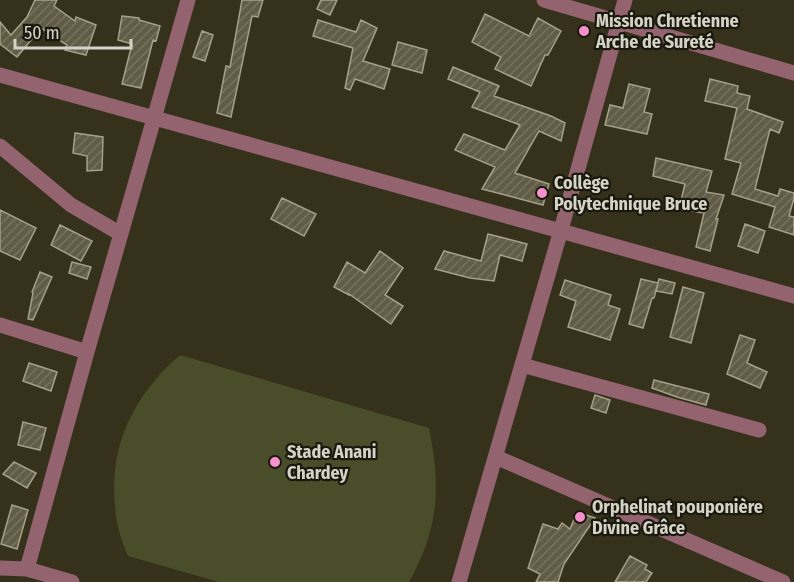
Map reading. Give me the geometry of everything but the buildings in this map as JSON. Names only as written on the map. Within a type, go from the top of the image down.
[{"type":"street","points":[[27,569],[188,0]]},
{"type":"street","points":[[544,0],[794,73]]},
{"type":"street","points":[[459,582],[625,0]]},
{"type":"street","points":[[0,75],[794,296]]},
{"type":"street","points":[[0,146],[71,205],[122,234]]},
{"type":"street","points":[[0,325],[87,352]]},
{"type":"street","points":[[522,365],[759,430]]},
{"type":"street","points":[[496,457],[783,582]]},
{"type":"street","points":[[0,568],[27,569],[72,582]]},
{"type":"green space","name":"Stade Anani Chardey","points":[[180,355],[429,428],[435,470],[435,507],[426,544],[409,582],[219,582],[128,556],[119,531],[115,507],[115,469],[119,450],[124,432],[141,399],[152,383]]},
{"type":"place","name":"Mission Chretienne Arche de Sureté","points":[[584,31]]},
{"type":"place","name":"Collège Polytechnique Bruce","points":[[542,193]]},
{"type":"place","name":"Stade Anani Chardey","points":[[275,462]]},
{"type":"place","name":"Orphelinat pouponière Divine Grâce","points":[[580,517]]}]
